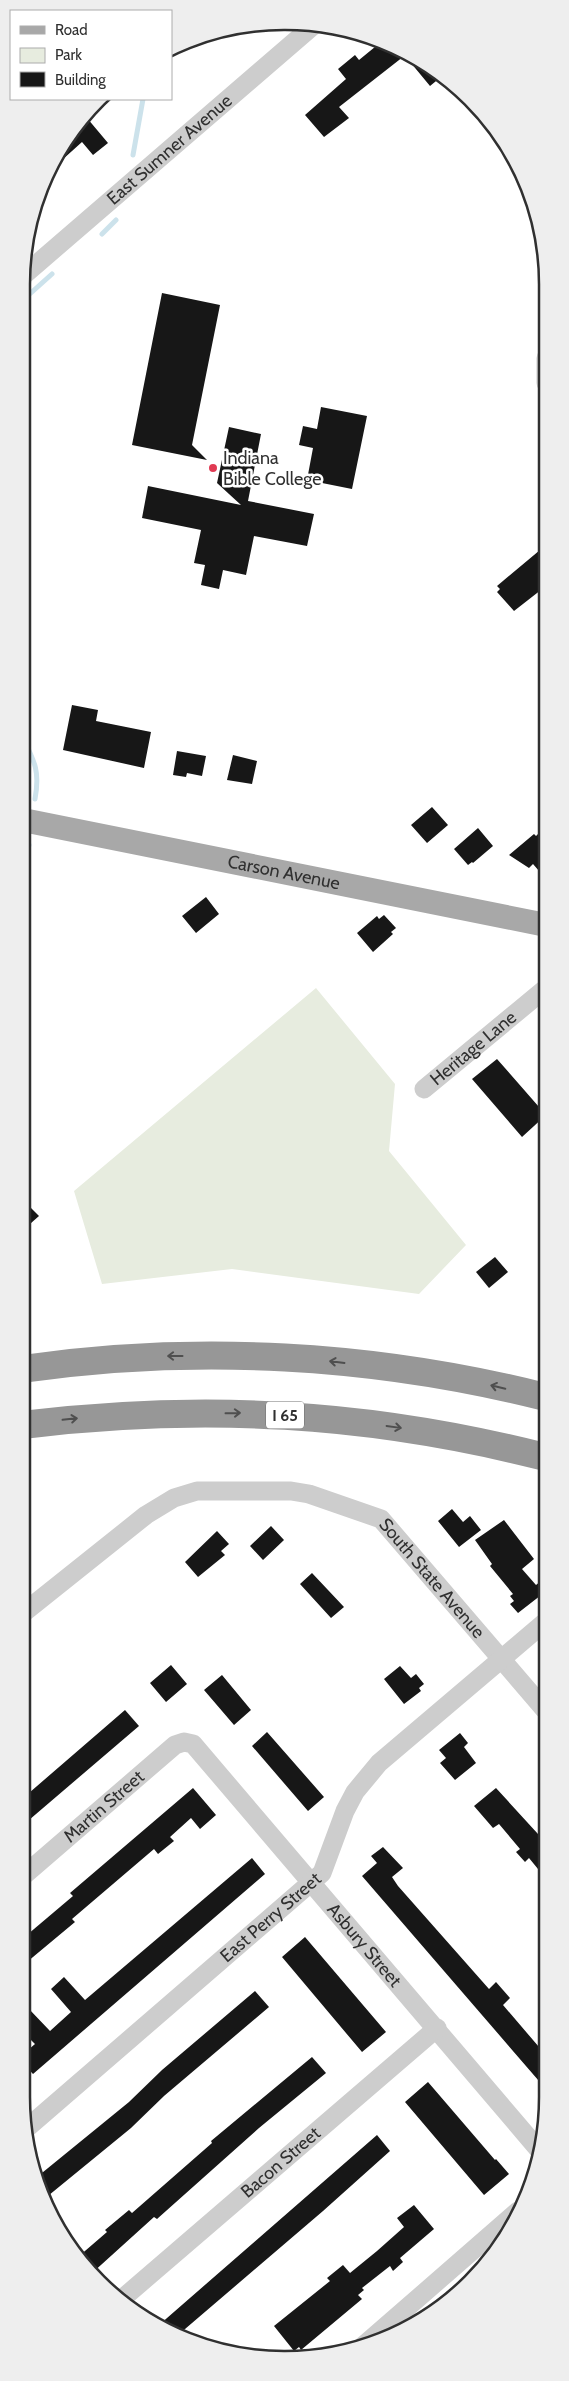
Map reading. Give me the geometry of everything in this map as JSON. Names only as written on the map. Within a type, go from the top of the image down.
[{"type":"highway","points":[[30,1368],[89,1361],[174,1356],[292,1358],[410,1370],[539,1396]]},
{"type":"highway","name":"I 65","points":[[30,1424],[116,1415],[175,1412],[291,1415],[353,1420],[432,1432],[539,1455]]},
{"type":"main road","name":"Carson Avenue","points":[[30,821],[539,924]]},
{"type":"street","name":"East Sumner Avenue","points":[[31,269],[307,31]]},
{"type":"street","name":"Heritage Lane","points":[[424,1089],[539,994]]},
{"type":"street","name":"South State Avenue","points":[[30,1608],[146,1515],[174,1498],[197,1490],[291,1491],[309,1494],[380,1519],[539,1702]]},
{"type":"street","name":"East Perry Street","points":[[32,2125],[322,1873],[345,1811],[367,1777],[379,1763],[539,1628]]},
{"type":"street","name":"Asbury Street","points":[[188,1742],[198,1747],[534,2144]]},
{"type":"street","name":"Martin Street","points":[[30,1870],[175,1745],[188,1742]]},
{"type":"street","name":"Bacon Street","points":[[126,2295],[437,2028]]},
{"type":"street","points":[[381,2332],[465,2269],[502,2228]]},
{"type":"green space","points":[[316,988],[395,1084],[389,1151],[466,1245],[419,1294],[232,1269],[102,1284],[74,1191]]},
{"type":"building","points":[[375,47],[401,58],[339,107],[349,118],[324,137],[305,115],[346,79],[338,69],[355,55],[359,60]]},
{"type":"building","points":[[412,64],[436,81],[430,86]]},
{"type":"building","points":[[90,121],[108,143],[93,155],[82,142],[63,159]]},
{"type":"building","points":[[162,293],[220,305],[192,445],[207,460],[132,445]]},
{"type":"building","points":[[321,407],[367,416],[352,489],[307,480],[313,448],[299,445],[303,426],[317,429]]},
{"type":"building","points":[[229,427],[261,434],[248,501],[314,514],[307,546],[254,536],[246,575],[223,570],[219,589],[201,585],[205,565],[194,563],[201,530],[142,518],[148,486],[241,505],[217,483]]},
{"type":"building","points":[[539,551],[539,591],[514,611],[497,592],[500,589],[497,586]]},
{"type":"building","points":[[72,705],[98,710],[96,721],[151,732],[144,768],[63,750]]},
{"type":"building","points":[[177,751],[206,756],[202,776],[187,773],[186,777],[173,775]]},
{"type":"building","points":[[233,755],[257,761],[252,784],[227,780]]},
{"type":"building","points":[[432,807],[448,825],[427,843],[411,825]]},
{"type":"building","points":[[478,828],[493,846],[468,865],[454,849]]},
{"type":"building","points":[[539,833],[539,871],[533,864],[529,868],[509,855],[534,834],[536,836]]},
{"type":"building","points":[[206,897],[219,914],[196,933],[182,916]]},
{"type":"building","points":[[384,915],[396,928],[391,932],[393,934],[373,952],[357,933],[377,916],[379,919]]},
{"type":"building","points":[[497,1059],[539,1107],[539,1121],[522,1137],[472,1079]]},
{"type":"building","points":[[30,1207],[39,1216],[30,1224]]},
{"type":"building","points":[[495,1257],[508,1272],[489,1288],[476,1272]]},
{"type":"building","points":[[452,1509],[463,1522],[470,1516],[481,1530],[459,1547],[438,1521]]},
{"type":"building","points":[[504,1520],[534,1559],[522,1569],[536,1585],[539,1583],[539,1597],[518,1613],[510,1604],[514,1601],[510,1596],[513,1594],[490,1566],[492,1564],[475,1540]]},
{"type":"building","points":[[271,1526],[284,1540],[263,1560],[250,1546]]},
{"type":"building","points":[[217,1531],[229,1544],[221,1551],[225,1555],[198,1577],[185,1562]]},
{"type":"building","points":[[312,1573],[344,1607],[331,1618],[300,1584]]},
{"type":"building","points":[[171,1665],[187,1684],[166,1702],[150,1683]]},
{"type":"building","points":[[400,1666],[411,1678],[416,1674],[424,1684],[419,1688],[421,1691],[404,1704],[384,1679]]},
{"type":"building","points":[[222,1675],[251,1710],[234,1725],[204,1690]]},
{"type":"building","points":[[125,1710],[139,1726],[30,1819],[30,1792]]},
{"type":"building","points":[[267,1732],[324,1797],[308,1811],[252,1746]]},
{"type":"building","points":[[460,1733],[468,1743],[464,1747],[476,1763],[455,1780],[440,1763],[446,1758],[439,1750]]},
{"type":"building","points":[[193,1788],[216,1815],[200,1829],[191,1818],[170,1837],[174,1841],[158,1854],[154,1849],[72,1919],[75,1922],[30,1960],[30,1932],[73,1896],[70,1893]]},
{"type":"building","points":[[496,1788],[539,1833],[539,1868],[529,1858],[525,1862],[516,1852],[520,1849],[499,1824],[493,1828],[474,1806]]},
{"type":"building","points":[[383,1847],[403,1868],[392,1877],[398,1886],[489,1989],[496,1982],[510,1998],[503,2005],[539,2047],[539,2081],[362,1876],[377,1863],[371,1856]]},
{"type":"building","points":[[252,1858],[265,1874],[33,2074],[30,2071],[30,2048],[35,2044],[30,2039],[30,2010],[50,2031],[71,2012],[51,1989],[64,1977],[85,2000]]},
{"type":"building","points":[[305,1937],[386,2032],[362,2052],[282,1957]]},
{"type":"building","points":[[255,1991],[269,2007],[164,2096],[131,2128],[49,2195],[42,2173],[129,2102],[162,2070]]},
{"type":"building","points":[[312,2057],[326,2073],[259,2128],[157,2219],[154,2217],[97,2268],[84,2252],[107,2232],[105,2230],[129,2210],[132,2213],[212,2143],[211,2141]]},
{"type":"building","points":[[428,2082],[509,2174],[484,2195],[405,2102]]},
{"type":"building","points":[[377,2135],[390,2151],[183,2330],[164,2321]]},
{"type":"building","points":[[414,2205],[434,2229],[400,2258],[403,2262],[393,2271],[390,2266],[362,2288],[364,2290],[358,2295],[362,2299],[301,2350],[299,2347],[294,2350],[274,2326],[330,2281],[327,2278],[343,2265],[350,2273],[377,2251],[404,2227],[397,2218]]},
{"type":"waterway","points":[[133,155],[143,100]]},
{"type":"waterway","points":[[102,234],[116,220]]},
{"type":"waterway","points":[[30,294],[52,274]]},
{"type":"waterway","points":[[30,752],[37,774],[35,799]]},
{"type":"place","name":"Indiana Bible College","points":[[213,468]]}]
